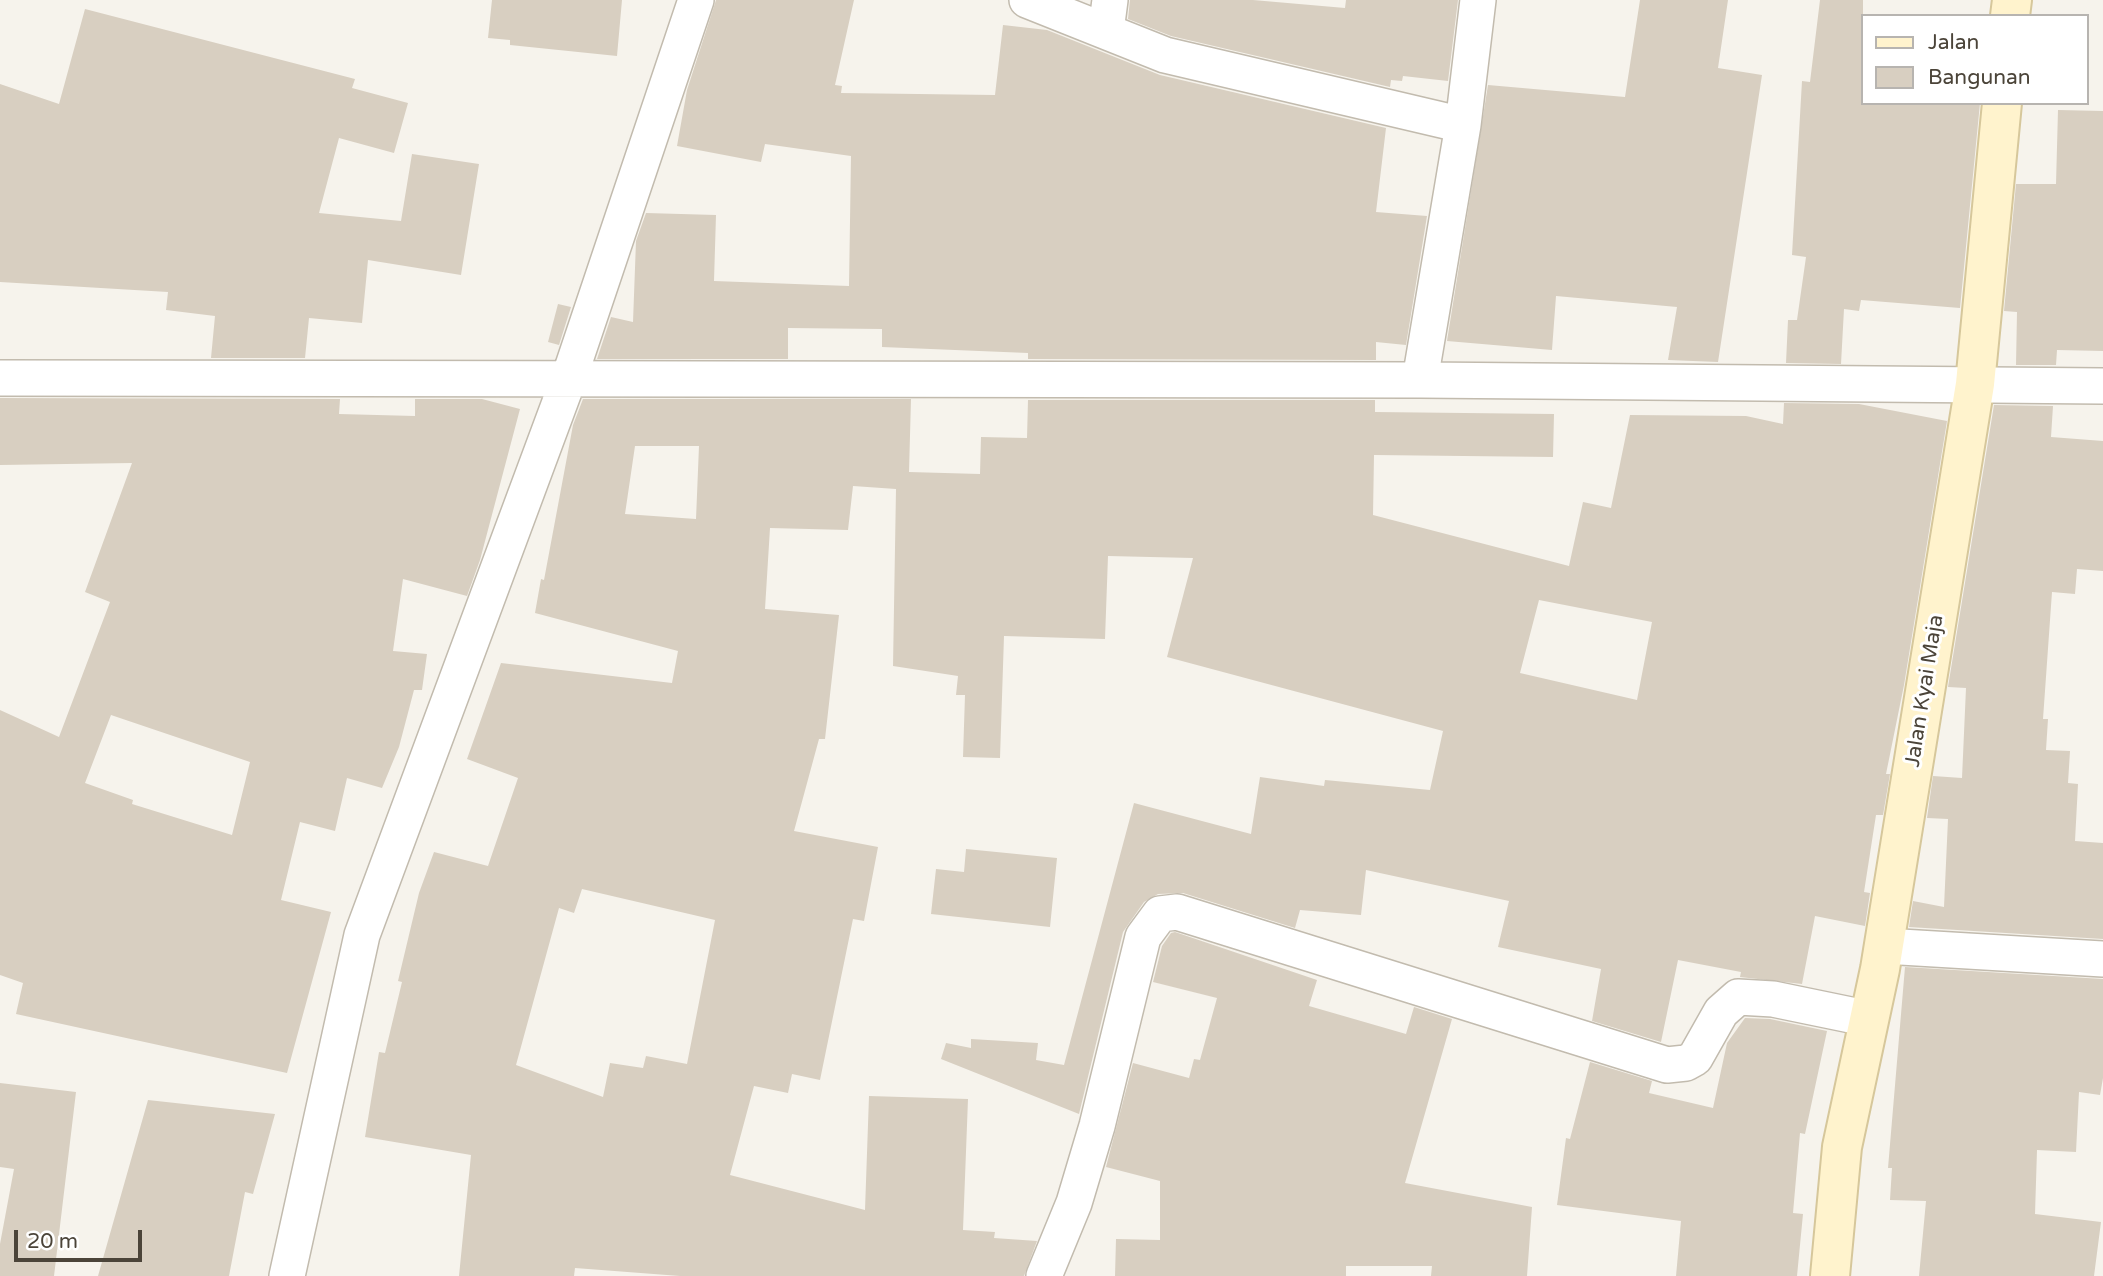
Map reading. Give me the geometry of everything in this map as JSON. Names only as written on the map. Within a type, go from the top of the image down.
[{"type":"street","points":[[287,1276],[362,935],[569,378],[696,0]]},
{"type":"street","points":[[1027,0],[1108,16],[1165,55],[1463,125]]},
{"type":"street","points":[[1420,380],[1463,125],[1478,0]]},
{"type":"street","name":"Jalan Kyai Maja","points":[[1830,1276],[1842,1147],[1884,946],[1975,384],[2002,105]]},
{"type":"street","points":[[0,378],[1420,380],[2103,386]]},
{"type":"street","points":[[1044,1276],[1074,1203],[1097,1125],[1143,937],[1160,914],[1177,912],[1667,1065],[1686,1063],[1695,1058],[1721,1012],[1738,997],[1773,999],[1870,1019]]},
{"type":"street","points":[[1884,946],[2103,959]]},
{"type":"building","points":[[492,0],[622,0],[617,56],[510,45],[510,40],[488,38]]},
{"type":"building","points":[[716,0],[854,0],[835,85],[842,86],[841,93],[995,95],[1003,25],[1047,30],[1160,75],[1386,128],[1376,212],[1427,216],[1406,345],[1376,342],[1376,360],[1028,359],[1028,353],[882,347],[882,329],[788,328],[788,359],[597,359],[611,317],[633,322],[636,241],[646,213],[716,215],[714,281],[849,286],[851,156],[765,144],[761,162],[677,146],[687,90]]},
{"type":"building","points":[[1130,0],[1253,0],[1345,8],[1346,0],[1458,0],[1448,81],[1403,76],[1402,81],[1391,80],[1390,87],[1171,36],[1128,19]]},
{"type":"building","points":[[1640,0],[1728,0],[1718,68],[1762,75],[1718,362],[1668,360],[1677,307],[1556,296],[1552,350],[1447,341],[1488,85],[1625,97]]},
{"type":"building","points":[[1820,0],[1863,0],[1862,105],[1980,105],[1960,308],[1861,300],[1859,311],[1844,309],[1841,364],[1786,363],[1788,320],[1797,320],[1806,257],[1792,255],[1802,81],[1810,82]]},
{"type":"building","points":[[85,9],[355,79],[352,88],[408,103],[394,153],[339,138],[319,213],[401,221],[412,154],[479,164],[461,275],[368,260],[362,323],[309,318],[305,358],[211,358],[215,316],[166,310],[168,292],[0,282],[0,84],[59,104]]},
{"type":"building","points":[[2058,110],[2103,111],[2103,351],[2057,350],[2056,365],[2016,365],[2017,312],[2004,311],[2016,184],[2056,184]]},
{"type":"building","points":[[558,304],[571,307],[559,345],[548,342]]},
{"type":"building","points":[[0,398],[340,399],[339,414],[415,416],[415,399],[482,399],[520,409],[480,560],[467,596],[403,579],[393,651],[427,654],[422,690],[414,690],[399,747],[382,788],[347,778],[335,831],[300,822],[281,900],[331,912],[287,1073],[16,1014],[23,983],[0,975],[0,710],[59,737],[110,602],[85,592],[132,463],[0,465]],"holes":[[[111,715],[250,762],[232,835],[132,804],[133,800],[85,783]]]},
{"type":"building","points":[[583,399],[911,399],[909,472],[980,474],[981,437],[1027,438],[1028,400],[1375,400],[1375,412],[1554,414],[1553,457],[1374,455],[1373,515],[1569,566],[1583,502],[1611,508],[1630,415],[1746,416],[1783,424],[1784,403],[1859,404],[1947,421],[1904,685],[1886,774],[1890,774],[1883,815],[1876,815],[1864,892],[1870,893],[1865,926],[1815,916],[1802,984],[1740,977],[1741,972],[1678,960],[1661,1042],[1592,1021],[1601,969],[1498,947],[1509,901],[1366,870],[1361,915],[1300,910],[1295,928],[1183,893],[1158,894],[1144,902],[1123,932],[1079,1114],[941,1059],[946,1043],[971,1048],[971,1039],[1038,1043],[1036,1060],[1064,1065],[1134,803],[1251,834],[1260,777],[1324,786],[1325,780],[1430,790],[1443,731],[1167,657],[1193,558],[1108,556],[1105,639],[1004,636],[1000,758],[963,757],[965,695],[956,695],[958,676],[893,666],[896,489],[853,486],[848,530],[770,528],[765,609],[839,615],[825,739],[819,739],[794,831],[878,847],[864,921],[853,919],[820,1080],[792,1074],[788,1093],[754,1086],[730,1175],[865,1210],[869,1096],[968,1099],[963,1230],[995,1232],[994,1238],[1037,1241],[1024,1276],[680,1276],[575,1268],[574,1276],[459,1276],[471,1155],[365,1137],[379,1052],[385,1053],[402,982],[398,981],[419,893],[434,852],[488,866],[518,778],[467,759],[501,663],[672,683],[678,651],[535,613],[541,579],[544,580],[573,425]],"holes":[[[635,446],[699,446],[696,519],[625,514]],[[1539,600],[1652,622],[1637,700],[1520,673]],[[582,889],[715,920],[687,1064],[646,1056],[643,1068],[610,1063],[603,1097],[516,1065],[559,908],[574,913]]]},
{"type":"building","points":[[1994,405],[2053,406],[2051,437],[2103,441],[2103,571],[2077,569],[2075,594],[2052,592],[2043,719],[2048,719],[2046,750],[2070,751],[2068,783],[2078,784],[2075,841],[2103,843],[2103,939],[1909,927],[1913,901],[1944,907],[1948,819],[1927,818],[1933,776],[1962,778],[1966,688],[1948,687]]},
{"type":"building","points":[[966,849],[1057,858],[1050,927],[931,914],[936,869],[964,872]]},
{"type":"building","points":[[1175,932],[1317,980],[1309,1006],[1406,1034],[1414,1007],[1452,1019],[1405,1183],[1532,1207],[1527,1276],[1431,1276],[1432,1266],[1346,1266],[1346,1276],[1115,1276],[1116,1239],[1160,1240],[1160,1181],[1106,1167],[1133,1063],[1189,1078],[1194,1059],[1200,1060],[1217,998],[1153,982],[1162,946],[1171,933]]},
{"type":"building","points":[[1905,967],[2103,979],[2103,1078],[2100,1095],[2079,1092],[2076,1152],[2037,1150],[2035,1214],[2101,1222],[2094,1276],[1919,1276],[1926,1201],[1890,1200],[1892,1168],[1888,1168]]},
{"type":"building","points":[[1745,1018],[1770,1019],[1827,1031],[1805,1134],[1800,1133],[1793,1213],[1803,1214],[1797,1276],[1676,1276],[1681,1221],[1557,1205],[1566,1138],[1570,1139],[1590,1062],[1652,1081],[1649,1093],[1713,1108],[1727,1043]]},
{"type":"building","points":[[0,1083],[76,1092],[54,1276],[0,1276],[0,1244],[14,1169],[0,1167]]},
{"type":"building","points":[[148,1100],[275,1114],[253,1194],[245,1192],[229,1276],[98,1276]]}]
